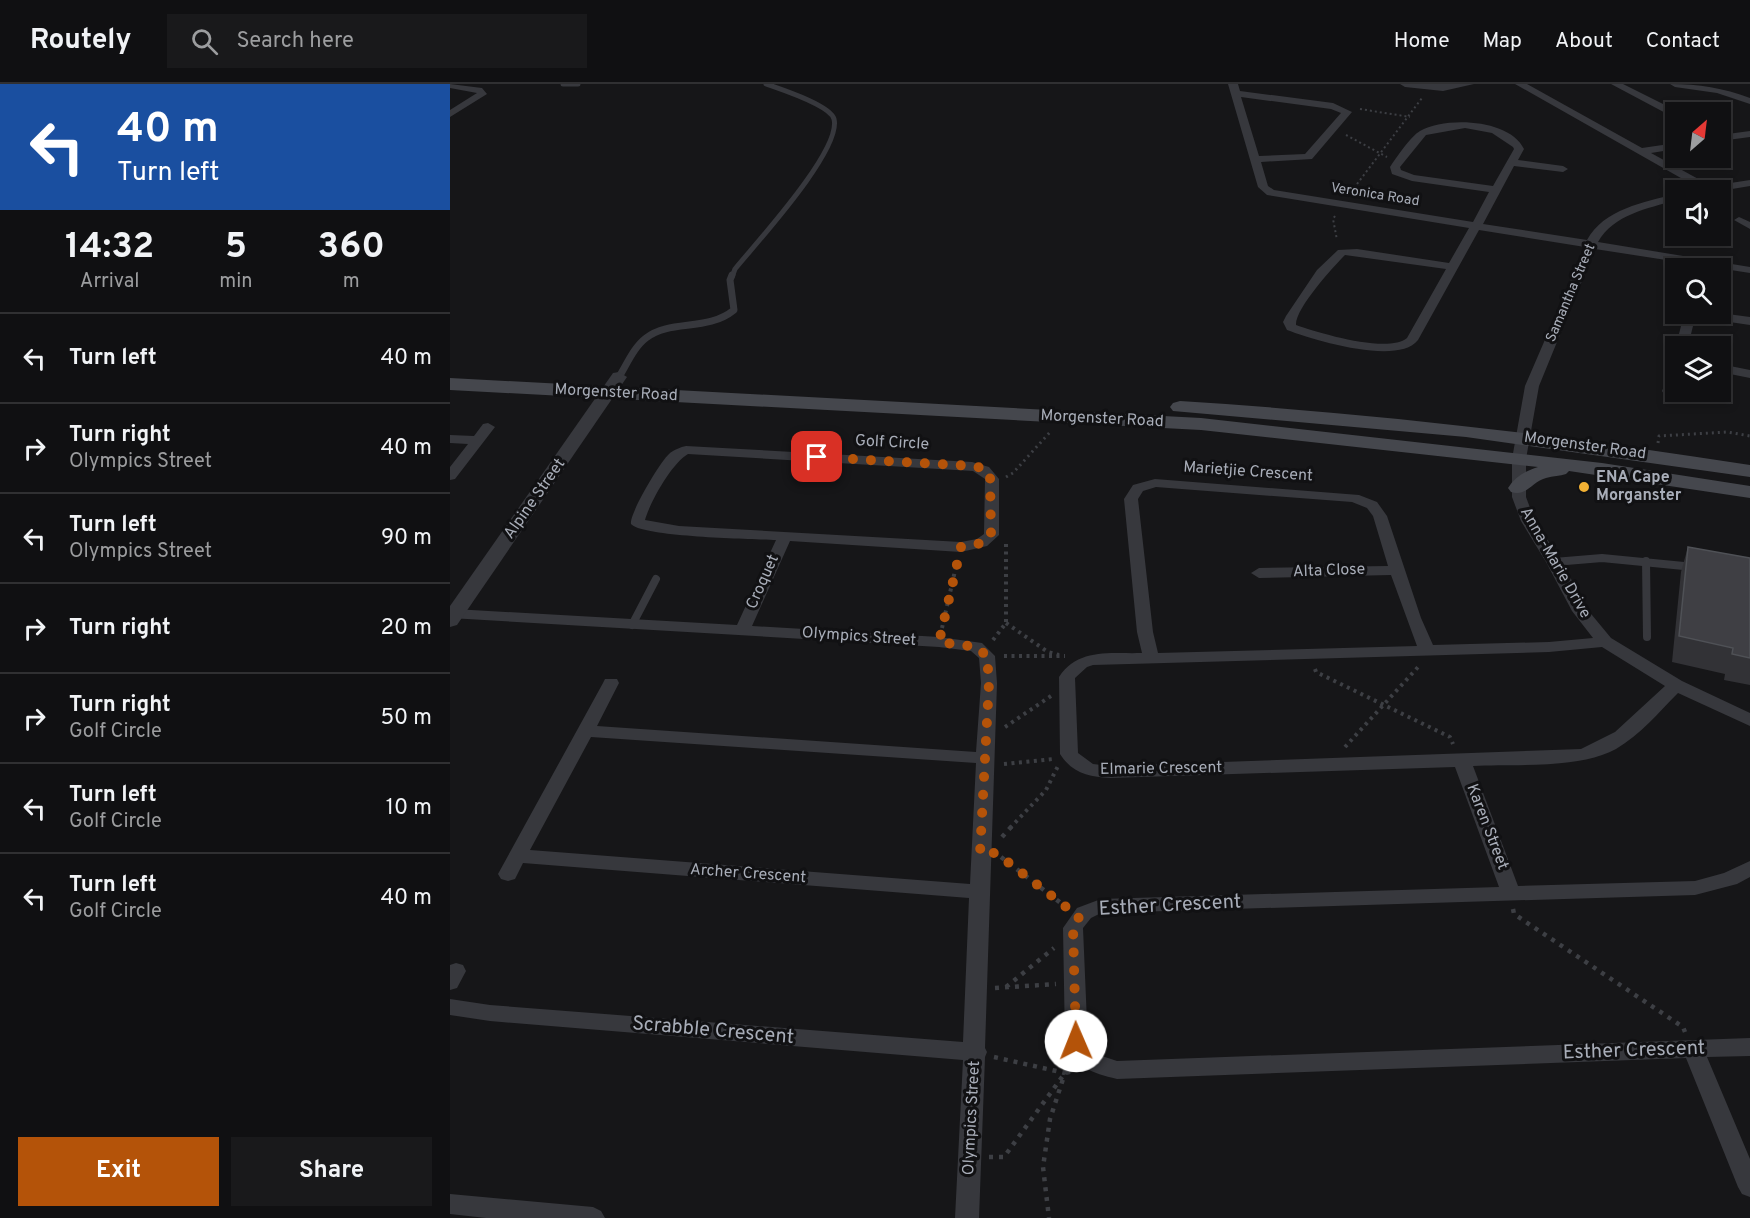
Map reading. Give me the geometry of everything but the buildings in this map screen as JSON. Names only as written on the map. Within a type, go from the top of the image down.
[{"type":"main road","name":"Morgenster Road","points":[[450,368],[614,385],[1201,424],[1519,459],[1750,492]]},
{"type":"main road","name":"Morgenster Road","points":[[450,384],[614,385],[1226,409],[1523,437],[1750,471]]},
{"type":"main road","points":[[1518,488],[1527,477],[1552,470],[1626,476],[1642,475]]},
{"type":"street","points":[[1405,84],[1429,87],[1469,84]]},
{"type":"street","points":[[1520,84],[1691,180]]},
{"type":"street","points":[[1619,86],[1642,84]]},
{"type":"street","points":[[1675,84],[1706,87],[1750,101]]},
{"type":"street","points":[[450,85],[479,90],[482,94],[450,114]]},
{"type":"street","points":[[1619,86],[1665,109]]},
{"type":"street","points":[[1234,88],[1333,106],[1347,112],[1347,115],[1308,157],[1254,159]]},
{"type":"street","name":"Veronica Road","points":[[1234,88],[1265,191],[1592,244],[1665,258]]},
{"type":"street","points":[[1452,267],[1347,252],[1334,257],[1321,272],[1289,322],[1291,327],[1329,338],[1392,349],[1401,348],[1412,340],[1519,149],[1518,144],[1498,131],[1472,124],[1423,133],[1394,170],[1406,176],[1496,190]]},
{"type":"street","points":[[1731,137],[1750,134]]},
{"type":"street","points":[[1642,151],[1665,148]]},
{"type":"street","points":[[1513,163],[1563,170]]},
{"type":"street","points":[[1731,186],[1750,183]]},
{"type":"street","name":"Samantha Street","points":[[1519,459],[1532,386],[1596,235],[1613,219],[1640,206],[1665,200]]},
{"type":"street","points":[[1739,220],[1750,226]]},
{"type":"street","name":"Veronica Road","points":[[1731,268],[1750,270]]},
{"type":"street","points":[[1731,318],[1750,321]]},
{"type":"street","points":[[1731,370],[1750,374]]},
{"type":"street","name":"Alpine Street","points":[[452,618],[614,385]]},
{"type":"street","points":[[450,476],[488,427]]},
{"type":"street","points":[[450,439],[478,440]]},
{"type":"street","name":"Golf Circle","points":[[989,538],[977,545],[961,547],[649,527],[638,524],[636,520],[674,456],[686,450],[972,466],[988,472],[992,484]]},
{"type":"street","name":"Anna-Marie Drive","points":[[1519,459],[1518,488],[1523,511],[1580,611],[1605,642],[1676,685],[1750,720]]},
{"type":"street","points":[[989,538],[992,532],[992,484]]},
{"type":"street","name":"Marietjie Crescent","points":[[1151,658],[1145,632],[1131,499],[1135,491],[1147,484],[1354,498],[1365,501],[1378,511],[1423,651]]},
{"type":"street","name":"Croquet","points":[[743,629],[785,536]]},
{"type":"street","name":"Alta Close","points":[[1259,573],[1398,570]]},
{"type":"street","name":"Olympics Street","points":[[452,618],[743,629],[939,642],[976,647],[987,656],[989,683],[978,892],[976,1052],[967,1218]]},
{"type":"street","points":[[1074,762],[1069,750],[1067,681],[1073,669],[1086,662],[1151,658],[1549,647],[1605,642]]},
{"type":"street","points":[[508,874],[611,683]]},
{"type":"street","name":"Elmarie Crescent","points":[[1074,762],[1094,771],[1110,772],[1560,757],[1595,752],[1620,739],[1676,685]]},
{"type":"street","points":[[585,731],[984,758]]},
{"type":"street","name":"Karen Street","points":[[1462,761],[1511,893]]},
{"type":"street","name":"Archer Crescent","points":[[518,856],[978,892]]},
{"type":"street","name":"Esther Crescent","points":[[1076,922],[1087,910],[1101,906],[1695,888],[1730,879],[1750,868]]},
{"type":"street","points":[[1076,922],[1074,982],[1076,1041],[1078,1052],[1096,1065]]},
{"type":"street","name":"Scrabble Crescent","points":[[450,1007],[502,1014],[976,1052]]},
{"type":"street","name":"Esther Crescent","points":[[1096,1065],[1117,1070],[1148,1070],[1750,1047]]},
{"type":"street","points":[[1693,1049],[1750,1187]]},
{"type":"street","points":[[450,1204],[593,1218]]},
{"type":"lane","points":[[563,84],[578,84]]},
{"type":"lane","points":[[614,385],[647,338],[672,328],[718,321],[731,312],[734,303],[730,280],[735,269],[816,169],[829,146],[834,135],[830,113],[808,100],[766,84]]},
{"type":"lane","points":[[1554,562],[1602,558],[1646,561],[1707,570]]},
{"type":"lane","points":[[1646,561],[1647,637]]},
{"type":"lane","points":[[632,625],[657,579]]},
{"type":"path","points":[[1347,252],[1338,245],[1333,219],[1380,153],[1410,117],[1429,87]]},
{"type":"path","points":[[1345,110],[1356,108],[1410,117]]},
{"type":"path","points":[[1334,130],[1398,163]]},
{"type":"path","points":[[992,484],[1013,473],[1056,427]]},
{"type":"path","points":[[1657,446],[1659,436],[1727,432],[1750,436]]},
{"type":"path","points":[[989,538],[1006,543],[1006,623],[1048,652],[1086,662]]},
{"type":"path","points":[[939,642],[961,547]]},
{"type":"path","points":[[1338,765],[1336,756],[1422,662],[1423,651]]},
{"type":"path","points":[[1310,654],[1316,672],[1450,737],[1462,761]]},
{"type":"path","points":[[987,656],[1065,656]]},
{"type":"path","points":[[1067,681],[1057,692],[1004,728],[984,758],[1001,764],[1056,758],[1074,762]]},
{"type":"path","points":[[980,853],[1006,834],[1046,790],[1060,764],[1074,762]]},
{"type":"path","points":[[980,853],[996,853],[1076,922],[1062,942],[1005,987]]},
{"type":"path","points":[[1511,893],[1514,914],[1683,1027],[1693,1049]]},
{"type":"path","points":[[976,989],[1074,982]]},
{"type":"path","points":[[976,1052],[1065,1073],[1096,1065]]},
{"type":"path","points":[[970,1158],[1004,1157],[1065,1073]]},
{"type":"path","points":[[1049,1218],[1043,1167],[1050,1119],[1065,1073]]},
{"type":"place","name":"ENA Cape Morganster","points":[[1584,487]]},
{"type":"route","points":[[817,457],[972,466],[982,468],[990,474],[992,479],[992,532],[989,538],[982,543],[961,547],[939,642],[976,647],[987,656],[989,683],[980,853],[996,853],[1079,917],[1073,928],[1076,1041]]}]
